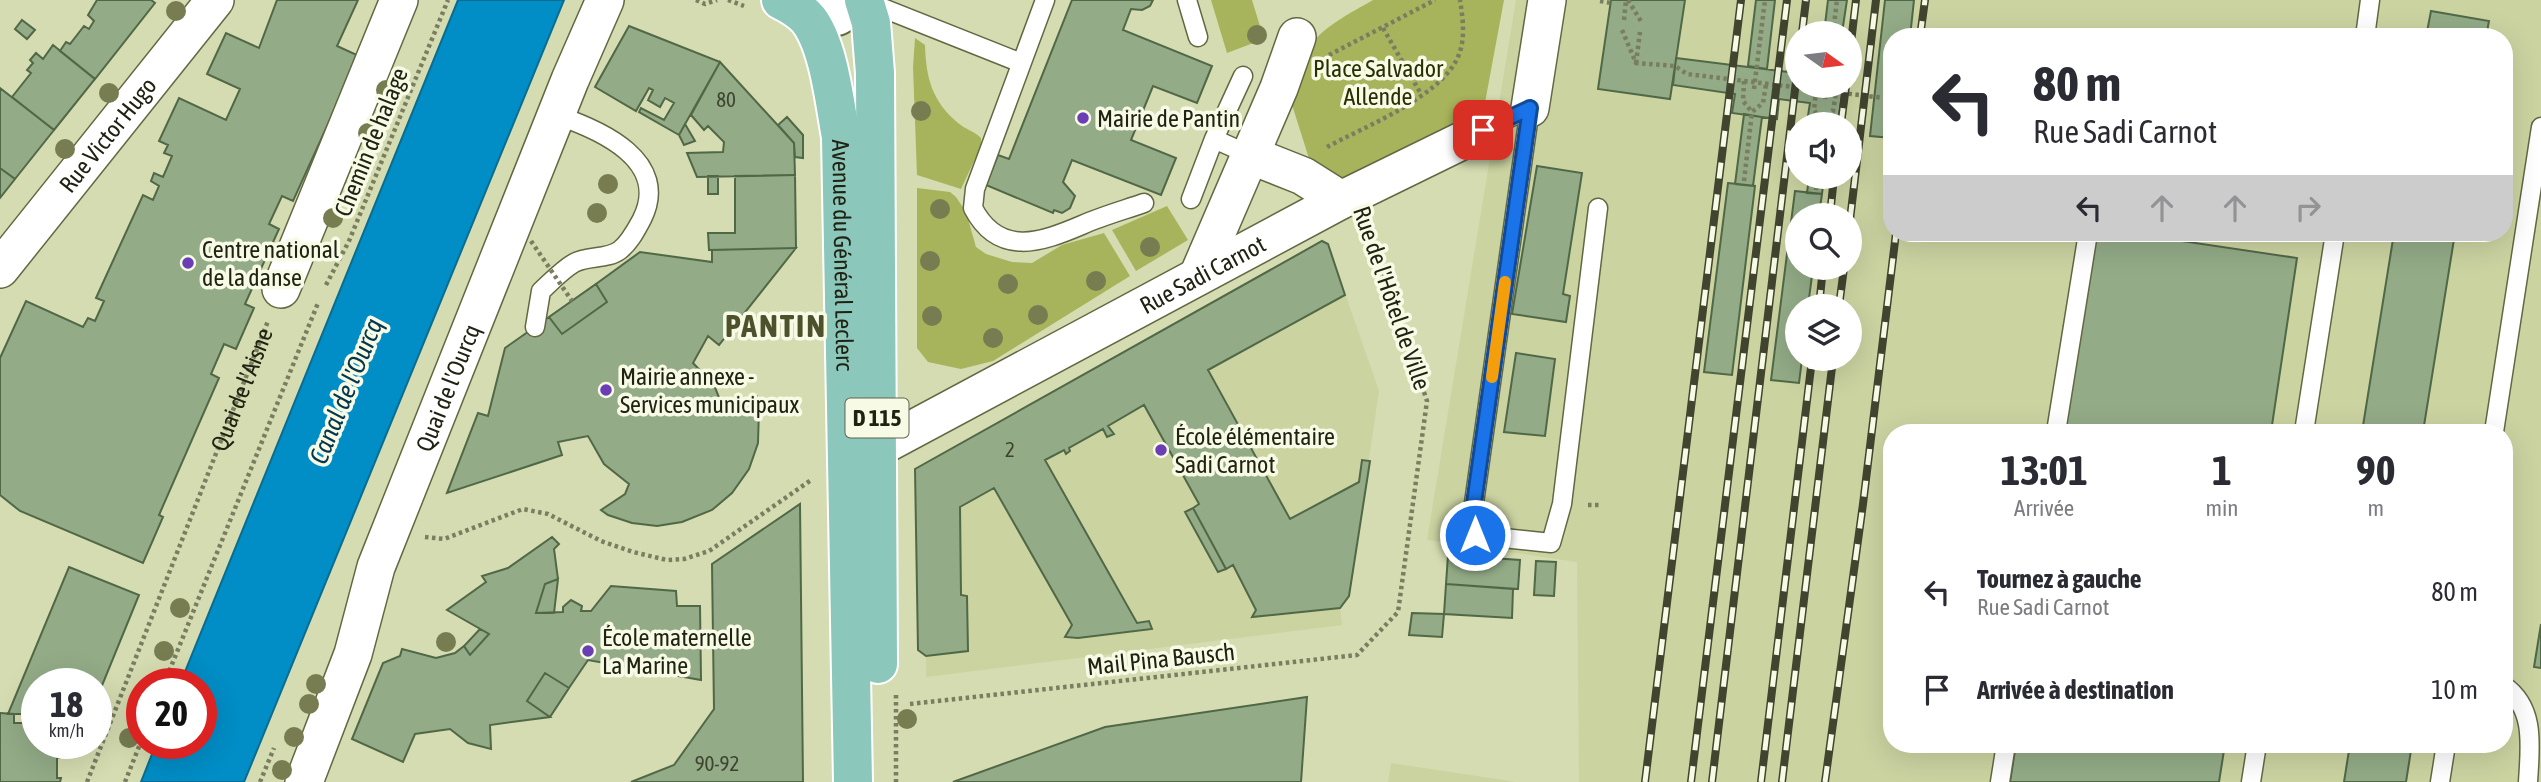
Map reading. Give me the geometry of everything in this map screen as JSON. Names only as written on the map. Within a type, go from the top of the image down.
[{"type":"main road","points":[[800,6],[837,16],[865,0]]},
{"type":"main road","name":"Avenue du Général Leclerc","points":[[865,0],[871,23],[875,74],[878,782]]},
{"type":"main road","name":"Avenue du Général Leclerc","points":[[800,6],[825,59],[841,137],[853,782]]},
{"type":"street","name":"Rue Victor Hugo","points":[[0,269],[215,0]]},
{"type":"street","points":[[281,289],[400,0]]},
{"type":"street","name":"Quai de l'Ourcq","points":[[304,782],[353,654],[376,567],[556,115],[606,0]]},
{"type":"street","points":[[1530,108],[1547,0]]},
{"type":"street","points":[[1198,276],[1293,48]]},
{"type":"street","name":"Rue Sadi Carnot","points":[[878,448],[1348,196],[1483,130]]},
{"type":"street","name":"Rue de l'Hôtel de Ville","points":[[1250,155],[1348,196]]},
{"type":"lane","points":[[865,0],[1021,63]]},
{"type":"lane","points":[[1045,0],[975,189],[974,208],[982,220],[1007,240],[1041,241],[1144,203]]},
{"type":"lane","points":[[1187,0],[1198,37]]},
{"type":"lane","points":[[2366,28],[2370,0]]},
{"type":"lane","points":[[1191,199],[1214,139],[1243,76]]},
{"type":"lane","points":[[1530,108],[1474,503],[1475,535],[1551,543],[1562,504],[1598,208]]},
{"type":"lane","name":"Rue Sadi Carnot","points":[[1483,130],[1530,108]]},
{"type":"lane","points":[[535,327],[541,291],[574,262],[611,255],[622,248],[633,235],[649,196],[649,183],[643,168],[621,146],[577,122],[556,115]]},
{"type":"lane","points":[[2495,424],[2541,127]]},
{"type":"lane","points":[[1214,139],[1250,155]]},
{"type":"lane","points":[[2057,424],[2087,242]]},
{"type":"lane","points":[[2305,424],[2334,242]]},
{"type":"lane","points":[[2513,695],[2523,704],[2531,738],[2528,782]]},
{"type":"lane","points":[[2000,782],[2005,753]]},
{"type":"lane","points":[[2251,782],[2256,753]]},
{"type":"lane","points":[[2440,782],[2445,753]]},
{"type":"path","name":"Chemin de halage","points":[[324,287],[349,241],[449,0]]},
{"type":"path","points":[[696,0],[705,4],[717,0]]},
{"type":"path","points":[[1293,48],[1306,65],[1435,0]]},
{"type":"path","points":[[1292,171],[1317,152],[1421,95],[1440,80],[1457,60],[1463,22],[1460,0]]},
{"type":"path","points":[[1624,20],[1627,0]]},
{"type":"path","points":[[1627,0],[1642,23]]},
{"type":"path","points":[[1754,89],[1765,0]]},
{"type":"path","points":[[1834,21],[1837,0]]},
{"type":"path","points":[[1600,1],[1611,3]]},
{"type":"path","points":[[1383,28],[1421,95]]},
{"type":"path","points":[[1622,30],[1636,64]]},
{"type":"path","points":[[1636,64],[1640,32]]},
{"type":"path","points":[[1636,64],[1675,66],[1687,74],[1785,86]]},
{"type":"path","points":[[1744,81],[1743,101],[1752,112]]},
{"type":"path","points":[[1744,181],[1752,112],[1763,103],[1766,84]]},
{"type":"path","points":[[1862,96],[1883,98]]},
{"type":"path","name":"Rue de l'Hôtel de Ville","points":[[1348,196],[1427,401],[1398,612]]},
{"type":"path","points":[[531,241],[572,301]]},
{"type":"path","name":"Quai de l'Aisne","points":[[87,782],[281,289]]},
{"type":"path","points":[[170,668],[319,300]]},
{"type":"path","points":[[416,535],[444,539],[523,509],[536,509],[601,541],[633,552],[667,560],[684,559],[709,551],[811,480]]},
{"type":"path","name":"Mail Pina Bausch","points":[[910,704],[1357,655],[1398,612]]},
{"type":"path","points":[[125,782],[134,759]]},
{"type":"shaded area","points":[[1516,0],[2541,0],[2541,782],[1579,782],[1577,562],[1427,540]]},
{"type":"shaded area","name":"École élémentaire Sadi Carnot","points":[[1322,241],[1328,244],[1379,391],[1349,596],[1340,608],[1342,625],[926,677],[926,656],[918,650],[915,469]]},
{"type":"shaded area","points":[[1391,763],[1516,782],[1388,782]]},
{"type":"green space","points":[[1211,0],[1252,0],[1264,39],[1227,53]]},
{"type":"green space","name":"Place Salvador Allende","points":[[1373,0],[1504,0],[1484,108],[1348,182],[1312,168],[1287,89],[1311,44],[1341,18]]},
{"type":"green space","points":[[915,38],[925,45],[929,78],[936,97],[949,115],[981,138],[981,146],[961,189],[917,175],[913,67]]},
{"type":"green space","points":[[917,188],[950,192],[956,197],[966,212],[976,247],[986,254],[1012,262],[1032,263],[1062,245],[1104,233],[1130,276],[993,361],[961,369],[928,362],[917,348]]},
{"type":"green space","points":[[1167,206],[1188,240],[1136,271],[1112,230]]},
{"type":"water","name":"Canal de l'Ourcq","points":[[458,0],[564,0],[244,782],[141,782],[150,759],[217,759],[217,668],[187,668]]},
{"type":"building","points":[[97,0],[151,0],[155,3],[95,79],[60,51],[66,42],[70,44],[84,26],[89,29],[94,21],[88,15]]},
{"type":"building","name":"Centre national de la danse","points":[[277,0],[358,0],[337,46],[359,56],[293,201],[282,196],[269,224],[279,229],[245,304],[254,308],[236,349],[224,344],[211,374],[219,378],[159,515],[163,517],[143,563],[20,511],[0,495],[0,358],[26,301],[83,327],[88,318],[95,321],[104,301],[96,298],[143,195],[153,200],[159,186],[151,181],[154,173],[163,177],[172,156],[164,153],[168,145],[159,141],[179,98],[226,120],[240,89],[207,74],[226,33],[259,48]]},
{"type":"building","name":"Mairie de Pantin","points":[[1072,0],[1153,0],[1150,6],[1142,10],[1131,9],[1123,30],[1212,66],[1197,103],[1153,86],[1131,140],[1176,158],[1161,195],[1072,160],[1063,182],[1075,196],[1070,208],[1062,213],[1054,210],[1053,213],[986,185],[998,155],[1009,159]]},
{"type":"building","points":[[1611,0],[1685,0],[1670,99],[1598,89]]},
{"type":"building","points":[[1756,0],[1775,0],[1767,69],[1748,66]]},
{"type":"building","points":[[1828,0],[1847,0],[1844,21],[1825,21]]},
{"type":"building","points":[[1885,0],[1914,0],[1911,28],[1883,28],[1883,137],[1870,136]]},
{"type":"building","points":[[2431,11],[2489,21],[2488,28],[2428,28]]},
{"type":"building","points":[[22,20],[35,30],[27,39],[15,29]]},
{"type":"building","points":[[629,26],[720,62],[679,135],[639,112],[641,108],[664,120],[674,103],[665,98],[660,107],[648,100],[653,90],[649,88],[636,111],[595,87]]},
{"type":"building","points":[[53,45],[95,79],[54,130],[12,97],[31,73],[27,70],[33,63],[30,60],[36,53],[43,59]]},
{"type":"building","points":[[1676,58],[1785,72],[1785,98],[1841,98],[1840,112],[1809,112],[1810,103],[1779,99],[1777,119],[1732,113],[1735,94],[1673,85]]},
{"type":"building","points":[[720,62],[794,143],[795,175],[697,177],[687,153],[723,152],[724,142],[708,126],[704,130],[691,115]]},
{"type":"building","points":[[0,88],[54,130],[15,179],[0,168]]},
{"type":"building","points":[[1744,114],[1762,117],[1753,186],[1735,184]]},
{"type":"building","points":[[787,117],[803,135],[803,158],[795,157],[794,143],[778,125]]},
{"type":"building","points":[[685,124],[695,141],[684,145],[679,135]]},
{"type":"building","points":[[1537,166],[1582,173],[1563,294],[1570,296],[1566,322],[1512,314]]},
{"type":"building","points":[[0,168],[15,179],[0,198]]},
{"type":"building","points":[[795,175],[796,248],[709,250],[708,233],[735,233],[735,176]]},
{"type":"building","points":[[708,176],[718,176],[718,194],[708,194]]},
{"type":"building","points":[[1728,183],[1755,186],[1732,375],[1704,372]]},
{"type":"building","points":[[1808,189],[1823,189],[1822,194],[1807,193]]},
{"type":"building","points":[[1795,191],[1822,194],[1821,203],[1793,203]]},
{"type":"building","points":[[1322,241],[1328,244],[1345,295],[1208,370],[1290,519],[1359,482],[1362,460],[1370,461],[1349,596],[1340,608],[1252,617],[1256,610],[1233,565],[1226,569],[1193,508],[1199,504],[1144,405],[1108,426],[1114,434],[1107,437],[1103,429],[1069,448],[1070,451],[1066,454],[1064,450],[1045,460],[1137,623],[1149,621],[1152,629],[1078,638],[1065,637],[1072,625],[994,488],[960,507],[961,595],[967,596],[968,651],[926,656],[918,650],[915,469]]},
{"type":"building","points":[[2091,242],[2189,242],[2297,258],[2272,424],[2063,424]]},
{"type":"building","points":[[2393,242],[2454,242],[2424,424],[2363,424]]},
{"type":"building","name":"Mairie annexe - Services municipaux","points":[[796,248],[719,345],[708,336],[693,363],[714,385],[725,412],[736,411],[757,397],[759,408],[758,443],[749,469],[732,493],[712,510],[682,522],[657,526],[632,523],[608,515],[601,510],[625,494],[629,484],[604,464],[588,436],[558,442],[562,455],[447,493],[478,413],[488,416],[505,348],[549,317],[562,334],[607,302],[596,284],[640,252],[712,262],[712,250]]},
{"type":"building","points":[[1785,270],[1785,280],[1811,280],[1810,294],[1785,294],[1785,371],[1800,371],[1799,383],[1771,380]]},
{"type":"building","points":[[596,284],[607,302],[562,334],[549,317]]},
{"type":"building","points":[[1516,353],[1555,359],[1545,436],[1504,432]]},
{"type":"building","points":[[800,504],[803,782],[631,782],[674,765],[714,709],[712,564]]},
{"type":"building","points":[[1193,508],[1226,569],[1218,572],[1185,512]]},
{"type":"building","name":"École maternelle La Marine","points":[[552,537],[559,544],[554,549],[558,579],[545,584],[536,613],[563,612],[563,607],[571,600],[582,606],[581,611],[591,611],[611,586],[676,591],[677,606],[700,606],[701,680],[588,660],[569,688],[545,673],[527,701],[550,717],[490,725],[491,749],[468,743],[450,729],[415,734],[403,762],[352,739],[383,663],[400,656],[402,649],[436,658],[455,653],[464,646],[470,655],[489,634],[447,610],[486,582],[482,576],[508,568]]},
{"type":"building","points":[[1448,555],[1520,560],[1518,589],[1446,584]]},
{"type":"building","points":[[1536,561],[1556,562],[1554,596],[1534,595]]},
{"type":"building","points":[[69,567],[139,595],[109,668],[27,668]]},
{"type":"building","points":[[558,579],[554,613],[536,613],[545,584]]},
{"type":"building","points":[[1446,584],[1513,589],[1512,618],[1444,614]]},
{"type":"building","points":[[1412,613],[1444,614],[1442,637],[1409,635]]},
{"type":"building","points":[[2541,624],[2541,668],[2534,667]]},
{"type":"building","points":[[480,629],[489,634],[470,655],[464,646]]},
{"type":"building","points":[[545,673],[569,688],[550,717],[527,701]]},
{"type":"building","points":[[21,683],[21,714],[8,714]]},
{"type":"building","points":[[1307,697],[1301,782],[953,782],[1105,727]]},
{"type":"building","points":[[0,713],[14,714],[14,723],[21,723],[21,759],[57,759],[57,778],[61,778],[60,782],[0,782]]},
{"type":"building","points":[[2015,753],[2224,753],[2219,782],[2010,782]]},
{"type":"building","points":[[2349,753],[2411,753],[2406,782],[2344,782]]},
{"type":"railway","points":[[1645,782],[1741,0]]},
{"type":"railway","points":[[1691,782],[1787,0]]},
{"type":"railway","points":[[1803,21],[1806,0]]},
{"type":"railway","points":[[1854,21],[1856,0]]},
{"type":"railway","points":[[1852,203],[1876,0]]},
{"type":"railway","points":[[1921,28],[1925,0]]},
{"type":"railway","points":[[1712,782],[1794,98]]},
{"type":"railway","points":[[1843,112],[1844,98]]},
{"type":"railway","points":[[1831,203],[1833,189]]},
{"type":"railway","points":[[1825,782],[1895,242]]},
{"type":"railway","points":[[1820,294],[1822,280]]},
{"type":"railway","points":[[1841,294],[1842,280]]},
{"type":"railway","points":[[1761,782],[1811,371]]},
{"type":"railway","points":[[1782,782],[1832,371]]},
{"type":"slow traffic","points":[[1492,377],[1505,282]]},
{"type":"place","name":"Mairie de Pantin","points":[[1083,118]]},
{"type":"place","name":"Centre national de la danse","points":[[188,263]]},
{"type":"place","name":"Mairie annexe - Services municipaux","points":[[606,390]]},
{"type":"place","name":"École élémentaire Sadi Carnot","points":[[1161,450]]},
{"type":"place","name":"École maternelle La Marine","points":[[588,651]]},
{"type":"district","name":"PANTIN","points":[[776,325]]},
{"type":"route","points":[[1475,535],[1474,503],[1530,108],[1483,130]]}]
